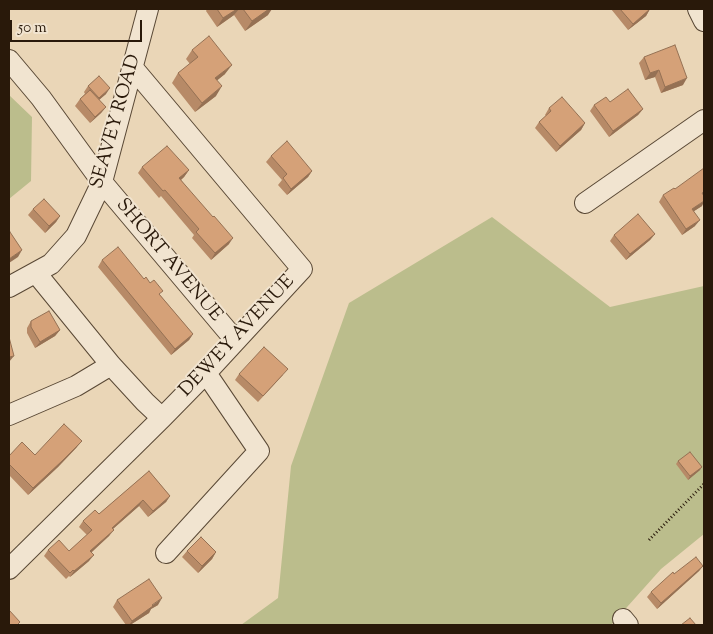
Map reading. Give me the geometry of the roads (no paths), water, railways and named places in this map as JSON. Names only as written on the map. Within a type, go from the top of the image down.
[{"type":"street","name":"SEAVEY ROAD","points":[[9,287],[51,264],[76,236],[102,182],[148,9]]},
{"type":"street","points":[[698,9],[704,21]]},
{"type":"street","name":"SHORT AVENUE","points":[[9,60],[41,98],[102,182],[235,340]]},
{"type":"street","name":"DEWEY AVENUE","points":[[9,569],[206,373],[302,269],[133,68]]},
{"type":"street","points":[[586,203],[704,120]]},
{"type":"street","points":[[36,273],[111,365],[162,418]]},
{"type":"street","points":[[9,415],[76,386],[111,365]]},
{"type":"street","points":[[166,553],[259,451],[206,373]]}]
